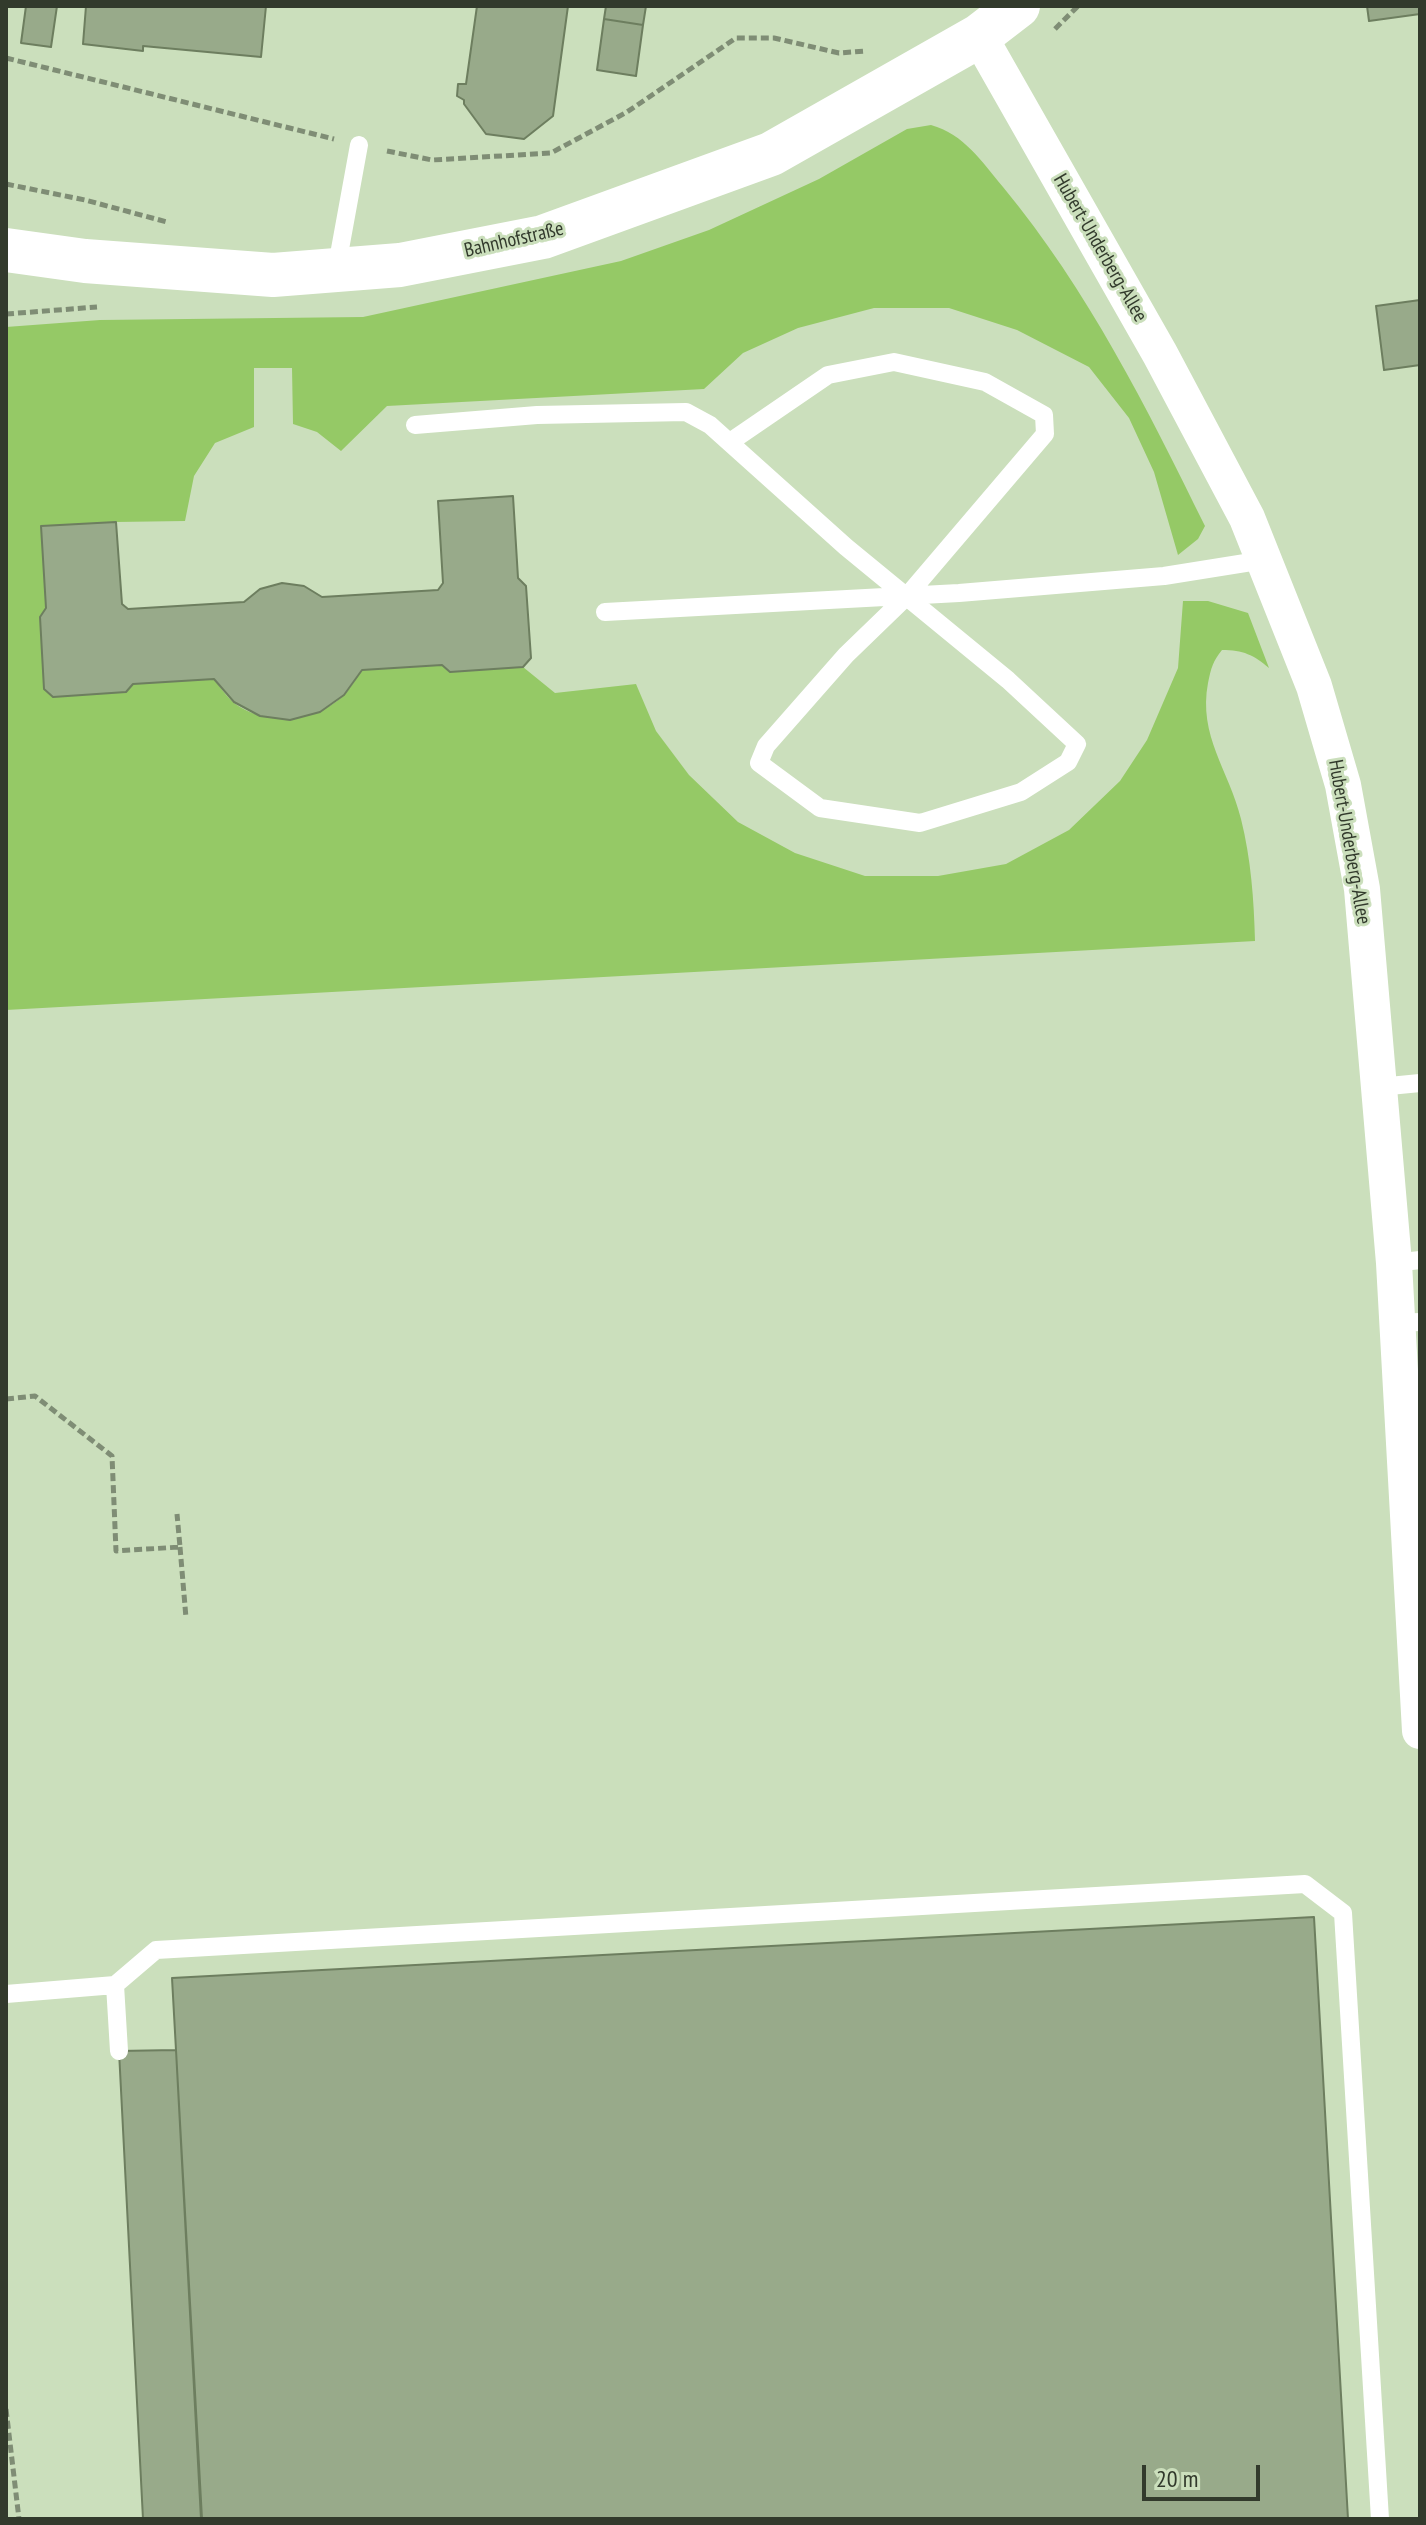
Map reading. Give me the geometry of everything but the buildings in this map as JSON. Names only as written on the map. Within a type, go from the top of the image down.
[{"type":"street","name":"Bahnhofstraße","points":[[6,250],[85,261],[273,275],[400,265],[543,237],[771,154],[979,36],[1018,6]]},
{"type":"street","name":"Hubert-Underberg-Allee","points":[[979,36],[1167,367],[1247,518],[1314,686],[1343,785],[1362,889],[1379,1087],[1407,1262],[1420,1731]]},
{"type":"lane","points":[[336,271],[359,145]]},
{"type":"lane","points":[[415,425],[537,415],[686,412],[710,425],[846,547],[907,596],[1008,680],[1077,744],[1068,762],[1021,792],[920,823],[820,808],[759,763],[766,746],[846,655],[907,596],[1045,434],[1044,415],[985,382],[894,362],[828,375],[730,442]]},
{"type":"lane","points":[[605,612],[907,596],[1164,576],[1264,560]]},
{"type":"lane","points":[[1379,1087],[1420,1083]]},
{"type":"lane","points":[[6,1994],[115,1985],[156,1950],[1305,1884],[1343,1913],[1380,2519]]},
{"type":"lane","points":[[115,1985],[119,2051]]},
{"type":"path","points":[[6,58],[359,145],[432,160],[551,153],[627,112],[736,38],[774,38],[839,53],[870,50]]},
{"type":"path","points":[[6,184],[85,200],[173,224]]},
{"type":"path","points":[[6,1399],[35,1396],[112,1456],[116,1551],[180,1547]]},
{"type":"path","points":[[177,1514],[186,1618]]},
{"type":"path","points":[[6,2409],[19,2519]]},
{"type":"green space","points":[[931,125],[963,142],[1003,187],[1062,267],[1114,351],[1205,526],[1198,539],[1178,555],[1154,472],[1129,418],[1089,367],[1017,330],[949,308],[874,308],[798,328],[743,353],[704,389],[387,406],[341,451],[317,432],[293,424],[292,368],[254,368],[254,427],[215,443],[194,476],[185,521],[41,527],[46,608],[40,617],[44,689],[54,697],[126,692],[133,684],[214,679],[231,701],[247,711],[261,716],[290,718],[305,716],[332,704],[347,692],[362,670],[442,665],[450,672],[523,667],[555,693],[636,684],[656,731],[689,775],[738,822],[795,853],[865,876],[938,876],[1006,864],[1069,830],[1120,781],[1147,740],[1178,668],[1183,601],[1208,601],[1248,613],[1269,668],[1248,654],[1222,650],[1211,669],[1206,702],[1211,736],[1236,801],[1244,834],[1255,941],[6,1010],[6,327],[100,320],[363,317],[621,261],[709,230],[819,179],[907,129]]}]
